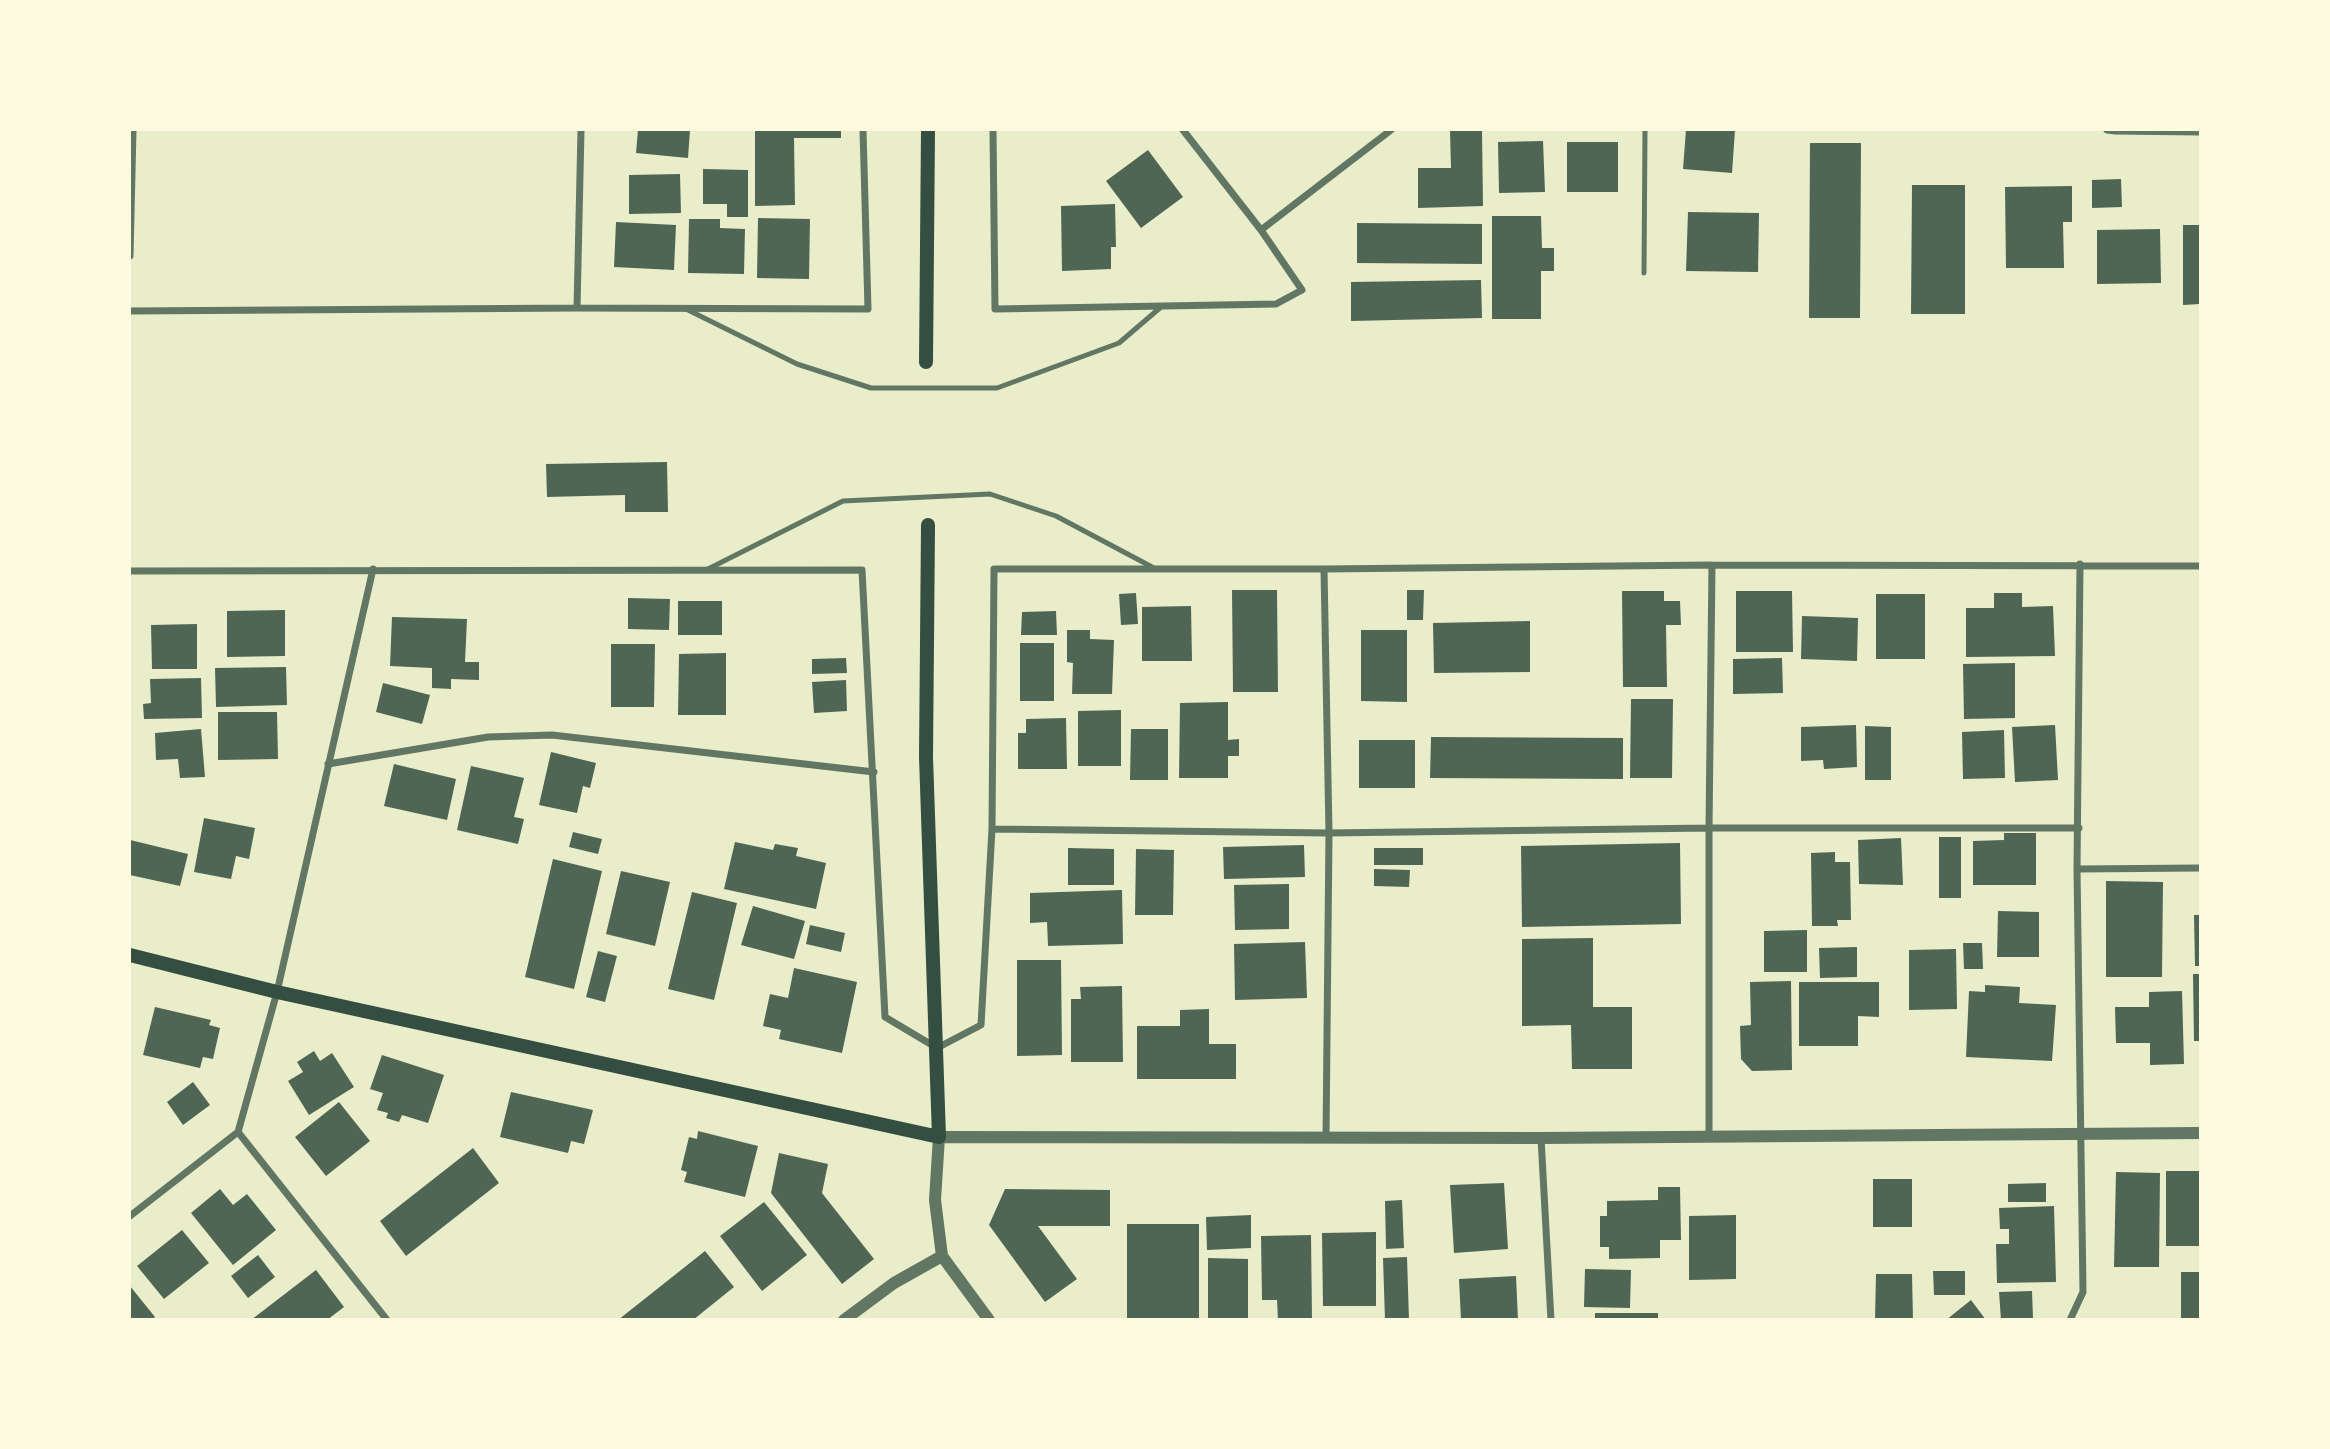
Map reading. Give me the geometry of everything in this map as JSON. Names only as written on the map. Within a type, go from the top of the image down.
[{"type":"main road","points":[[926,362],[928,130]]},
{"type":"main road","points":[[130,955],[277,992],[939,1137],[926,757],[928,525]]},
{"type":"street","points":[[130,256],[133,130]]},
{"type":"street","points":[[577,307],[581,130]]},
{"type":"street","points":[[130,311],[577,307],[868,309],[863,130]]},
{"type":"street","points":[[993,130],[995,309],[1276,304],[1301,290],[1261,230],[1183,130]]},
{"type":"street","points":[[1261,230],[1391,130]]},
{"type":"street","points":[[2107,130],[2200,132]]},
{"type":"street","points":[[2070,1320],[2083,1292],[2077,869],[2080,564]]},
{"type":"street","points":[[130,571],[862,570],[885,1017],[937,1048],[981,1025],[992,829],[994,569],[2080,564],[2200,566]]},
{"type":"street","points":[[1710,1137],[1712,565]]},
{"type":"street","points":[[130,1216],[238,1132],[277,992],[373,569]]},
{"type":"street","points":[[1324,569],[1329,834],[1326,1137]]},
{"type":"street","points":[[328,764],[488,737],[552,735],[874,772]]},
{"type":"street","points":[[992,829],[1329,834],[1709,828],[2079,828]]},
{"type":"street","points":[[2077,869],[2200,868]]},
{"type":"street","points":[[238,1132],[387,1320]]},
{"type":"street","points":[[989,1320],[942,1256],[935,1200],[939,1137],[1541,1139],[2200,1133]]},
{"type":"street","points":[[1541,1139],[1551,1320]]},
{"type":"street","points":[[844,1320],[894,1283],[942,1256]]},
{"type":"lane","points":[[1644,273],[1645,130]]},
{"type":"lane","points":[[683,308],[797,364],[871,388],[996,388],[1119,343],[1161,307]]},
{"type":"lane","points":[[708,569],[843,501],[990,494],[1056,516],[1157,570]]},
{"type":"building","points":[[638,130],[690,130],[688,158],[636,153]]},
{"type":"building","points":[[755,130],[841,130],[841,138],[794,138],[795,205],[755,206]]},
{"type":"building","points":[[1450,130],[1482,130],[1483,206],[1418,208],[1418,168],[1451,168]]},
{"type":"building","points":[[1686,130],[1735,130],[1732,173],[1683,169]]},
{"type":"building","points":[[1543,141],[1545,192],[1499,193],[1498,142]]},
{"type":"building","points":[[1567,142],[1618,142],[1618,192],[1567,192]]},
{"type":"building","points":[[1810,143],[1861,143],[1860,318],[1809,318]]},
{"type":"building","points":[[1148,150],[1183,197],[1141,228],[1106,181]]},
{"type":"building","points":[[703,169],[748,170],[748,217],[727,217],[727,204],[703,204]]},
{"type":"building","points":[[680,174],[681,213],[629,214],[629,175]]},
{"type":"building","points":[[2121,179],[2122,207],[2092,208],[2092,180]]},
{"type":"building","points":[[1912,185],[1965,185],[1965,314],[1911,314]]},
{"type":"building","points":[[2072,186],[2072,222],[2063,222],[2064,268],[2006,268],[2005,187]]},
{"type":"building","points":[[1115,204],[1116,247],[1111,247],[1111,269],[1062,271],[1061,206]]},
{"type":"building","points":[[1688,212],[1759,213],[1758,272],[1686,271]]},
{"type":"building","points":[[1492,216],[1541,216],[1542,248],[1554,248],[1554,271],[1541,271],[1541,319],[1492,319]]},
{"type":"building","points":[[758,218],[810,219],[809,279],[757,278]]},
{"type":"building","points":[[689,219],[720,219],[720,228],[745,229],[744,274],[688,273]]},
{"type":"building","points":[[616,222],[676,225],[674,270],[614,267]]},
{"type":"building","points":[[1357,223],[1482,224],[1482,264],[1357,263]]},
{"type":"building","points":[[2183,225],[2200,225],[2200,304],[2183,305]]},
{"type":"building","points":[[2160,229],[2161,283],[2097,284],[2097,230]]},
{"type":"building","points":[[1481,280],[1482,318],[1351,321],[1351,282]]},
{"type":"building","points":[[667,462],[668,512],[625,512],[625,495],[547,497],[546,464]]},
{"type":"building","points":[[1232,590],[1277,590],[1278,692],[1233,692]]},
{"type":"building","points":[[1407,590],[1424,590],[1423,620],[1407,620]]},
{"type":"building","points":[[1622,591],[1664,591],[1664,601],[1680,601],[1681,625],[1666,625],[1667,687],[1623,687]]},
{"type":"building","points":[[1736,591],[1792,591],[1793,652],[1736,652]]},
{"type":"building","points":[[1136,593],[1138,624],[1121,625],[1119,594]]},
{"type":"building","points":[[1994,593],[2022,593],[2022,607],[2053,606],[2055,656],[1966,657],[1966,608],[1994,608]]},
{"type":"building","points":[[1876,594],[1925,594],[1925,659],[1876,659]]},
{"type":"building","points":[[628,598],[670,599],[669,630],[628,629]]},
{"type":"building","points":[[678,601],[722,601],[722,635],[678,635]]},
{"type":"building","points":[[1191,606],[1192,661],[1142,661],[1142,607]]},
{"type":"building","points":[[285,610],[285,656],[227,657],[227,611]]},
{"type":"building","points":[[1056,611],[1057,635],[1021,635],[1022,612]]},
{"type":"building","points":[[1802,616],[1858,618],[1857,661],[1801,659]]},
{"type":"building","points":[[392,617],[467,619],[465,662],[479,662],[479,680],[451,679],[451,689],[432,688],[432,668],[390,666]]},
{"type":"building","points":[[1530,621],[1530,672],[1434,673],[1433,623]]},
{"type":"building","points":[[197,624],[197,669],[152,669],[151,625]]},
{"type":"building","points":[[1067,630],[1090,630],[1090,639],[1114,640],[1112,694],[1072,694],[1073,663],[1067,662]]},
{"type":"building","points":[[1361,630],[1407,630],[1407,702],[1361,701]]},
{"type":"building","points":[[1020,643],[1054,643],[1054,701],[1020,701]]},
{"type":"building","points":[[611,644],[655,644],[654,707],[611,707]]},
{"type":"building","points":[[726,653],[726,715],[678,715],[679,654]]},
{"type":"building","points":[[846,658],[847,673],[812,674],[812,659]]},
{"type":"building","points":[[1782,658],[1783,693],[1733,694],[1733,659]]},
{"type":"building","points":[[2015,663],[2015,718],[1964,719],[1963,664]]},
{"type":"building","points":[[286,667],[287,705],[216,707],[215,668]]},
{"type":"building","points":[[201,678],[202,718],[144,719],[143,704],[151,703],[150,679]]},
{"type":"building","points":[[846,680],[847,711],[814,713],[812,682]]},
{"type":"building","points":[[383,683],[430,695],[422,724],[376,712]]},
{"type":"building","points":[[1631,699],[1673,699],[1672,778],[1630,778]]},
{"type":"building","points":[[1228,702],[1228,740],[1239,739],[1239,756],[1228,756],[1228,778],[1179,778],[1180,703]]},
{"type":"building","points":[[1121,710],[1121,766],[1078,766],[1078,711]]},
{"type":"building","points":[[218,712],[277,712],[278,759],[218,760]]},
{"type":"building","points":[[1066,718],[1067,769],[1018,769],[1018,733],[1026,733],[1026,719]]},
{"type":"building","points":[[1856,725],[1857,767],[1824,769],[1823,760],[1801,761],[1801,727]]},
{"type":"building","points":[[2055,725],[2058,780],[2015,782],[2012,727]]},
{"type":"building","points":[[1865,726],[1891,727],[1891,780],[1865,780]]},
{"type":"building","points":[[201,729],[205,777],[180,778],[178,759],[156,760],[155,733]]},
{"type":"building","points":[[1131,729],[1168,729],[1168,780],[1130,780]]},
{"type":"building","points":[[2004,730],[2005,778],[1963,779],[1962,732]]},
{"type":"building","points":[[1431,737],[1623,738],[1623,779],[1430,778]]},
{"type":"building","points":[[1359,740],[1415,740],[1415,788],[1359,788]]},
{"type":"building","points":[[551,752],[596,763],[590,788],[583,786],[577,813],[539,805]]},
{"type":"building","points":[[394,764],[456,779],[447,820],[384,806]]},
{"type":"building","points":[[471,766],[524,778],[514,817],[524,819],[518,844],[457,830]]},
{"type":"building","points":[[204,818],[255,828],[249,859],[236,856],[231,879],[194,872]]},
{"type":"building","points":[[573,832],[602,839],[598,854],[569,847]]},
{"type":"building","points":[[2004,833],[2036,833],[2036,885],[1973,885],[1973,841],[2004,840]]},
{"type":"building","points":[[1939,837],[1961,837],[1961,898],[1939,898]]},
{"type":"building","points":[[1901,838],[1903,885],[1859,884],[1858,840]]},
{"type":"building","points":[[130,840],[188,854],[180,886],[130,875]]},
{"type":"building","points":[[735,842],[773,850],[775,844],[798,848],[796,856],[826,863],[816,909],[724,889]]},
{"type":"building","points":[[1680,843],[1681,924],[1522,927],[1521,846]]},
{"type":"building","points":[[1304,845],[1305,877],[1224,879],[1223,847]]},
{"type":"building","points":[[1068,848],[1114,849],[1114,885],[1068,885]]},
{"type":"building","points":[[1374,848],[1423,848],[1423,865],[1374,865]]},
{"type":"building","points":[[1136,849],[1174,850],[1173,915],[1135,915]]},
{"type":"building","points":[[1835,852],[1835,862],[1850,862],[1851,920],[1837,920],[1838,926],[1812,926],[1811,853]]},
{"type":"building","points":[[553,859],[602,871],[574,989],[525,977]]},
{"type":"building","points":[[1374,869],[1410,870],[1409,887],[1374,886]]},
{"type":"building","points":[[621,871],[670,882],[655,946],[606,934]]},
{"type":"building","points":[[2106,881],[2163,882],[2162,977],[2106,977]]},
{"type":"building","points":[[1289,884],[1289,929],[1235,930],[1234,885]]},
{"type":"building","points":[[1122,890],[1123,944],[1048,946],[1047,922],[1030,923],[1030,893]]},
{"type":"building","points":[[692,892],[737,903],[714,1000],[668,989]]},
{"type":"building","points":[[753,906],[805,921],[794,959],[741,945]]},
{"type":"building","points":[[1998,911],[2039,912],[2039,957],[1997,957]]},
{"type":"building","points":[[2194,915],[2200,915],[2200,966],[2195,966]]},
{"type":"building","points":[[810,925],[845,933],[841,952],[806,944]]},
{"type":"building","points":[[1807,930],[1807,972],[1764,972],[1764,931]]},
{"type":"building","points":[[1593,938],[1593,1007],[1632,1007],[1632,1069],[1572,1069],[1571,1025],[1522,1026],[1522,939]]},
{"type":"building","points":[[1305,942],[1307,998],[1235,1000],[1234,944]]},
{"type":"building","points":[[1963,943],[1982,943],[1983,969],[1964,969]]},
{"type":"building","points":[[1857,947],[1857,977],[1820,978],[1819,948]]},
{"type":"building","points":[[1956,949],[1957,1009],[1909,1010],[1909,950]]},
{"type":"building","points":[[598,951],[617,956],[605,1002],[586,997]]},
{"type":"building","points":[[1017,960],[1061,960],[1062,1055],[1017,1056]]},
{"type":"building","points":[[794,968],[857,982],[842,1053],[779,1039],[781,1030],[763,1026],[770,994],[788,998]]},
{"type":"building","points":[[2193,974],[2200,974],[2200,1041],[2194,1041]]},
{"type":"building","points":[[1791,981],[1792,1070],[1752,1071],[1741,1059],[1740,1026],[1751,1025],[1750,982]]},
{"type":"building","points":[[1799,982],[1879,982],[1879,1017],[1858,1016],[1858,1046],[1799,1046]]},
{"type":"building","points":[[1985,985],[2020,987],[2019,1003],[2056,1005],[2052,1061],[1966,1057],[1969,991],[1985,992]]},
{"type":"building","points":[[1122,986],[1123,1062],[1071,1062],[1071,999],[1081,999],[1080,987]]},
{"type":"building","points":[[2182,991],[2184,1064],[2150,1065],[2150,1043],[2116,1043],[2115,1007],[2149,1007],[2149,992]]},
{"type":"building","points":[[155,1007],[211,1020],[209,1025],[220,1028],[213,1059],[203,1057],[200,1068],[143,1055]]},
{"type":"building","points":[[1209,1009],[1209,1044],[1236,1044],[1236,1079],[1137,1079],[1137,1026],[1180,1026],[1180,1010]]},
{"type":"building","points":[[314,1051],[320,1061],[332,1053],[354,1087],[309,1115],[288,1081],[303,1072],[297,1062]]},
{"type":"building","points":[[382,1055],[444,1075],[428,1123],[402,1115],[399,1122],[386,1118],[388,1113],[377,1110],[383,1093],[370,1089]]},
{"type":"building","points":[[193,1082],[210,1105],[183,1125],[167,1102]]},
{"type":"building","points":[[511,1092],[593,1110],[584,1144],[571,1141],[568,1153],[500,1137]]},
{"type":"building","points":[[339,1102],[370,1141],[326,1176],[295,1137]]},
{"type":"building","points":[[698,1131],[758,1146],[745,1197],[684,1182],[687,1172],[681,1170],[689,1137],[697,1139]]},
{"type":"building","points":[[473,1148],[499,1183],[406,1256],[380,1221]]},
{"type":"building","points":[[779,1153],[828,1164],[822,1193],[874,1259],[842,1284],[771,1193]]},
{"type":"building","points":[[2166,1171],[2200,1171],[2200,1246],[2166,1246]]},
{"type":"building","points":[[2116,1172],[2160,1173],[2159,1267],[2114,1267]]},
{"type":"building","points":[[1873,1179],[1912,1179],[1912,1227],[1873,1227]]},
{"type":"building","points":[[1504,1183],[1508,1249],[1454,1253],[1450,1185]]},
{"type":"building","points":[[2046,1183],[2046,1202],[2008,1202],[2008,1184]]},
{"type":"building","points":[[1658,1187],[1680,1187],[1681,1240],[1660,1240],[1660,1258],[1609,1259],[1609,1247],[1600,1247],[1600,1216],[1607,1216],[1607,1201],[1658,1200]]},
{"type":"building","points":[[220,1189],[233,1205],[247,1194],[276,1230],[233,1265],[191,1213]]},
{"type":"building","points":[[1005,1189],[1110,1190],[1110,1226],[1038,1226],[1077,1279],[1045,1302],[989,1225]]},
{"type":"building","points":[[1402,1200],[1404,1248],[1386,1249],[1385,1201]]},
{"type":"building","points":[[764,1202],[807,1255],[762,1291],[720,1236]]},
{"type":"building","points":[[2054,1206],[2056,1282],[1997,1283],[1996,1244],[2009,1244],[2009,1229],[2000,1229],[1999,1208]]},
{"type":"building","points":[[1251,1215],[1251,1248],[1207,1250],[1206,1217]]},
{"type":"building","points":[[1736,1215],[1736,1279],[1689,1280],[1689,1216]]},
{"type":"building","points":[[1127,1224],[1199,1224],[1199,1320],[1127,1320]]},
{"type":"building","points":[[182,1230],[209,1263],[164,1299],[137,1266]]},
{"type":"building","points":[[1376,1232],[1376,1306],[1323,1306],[1322,1233]]},
{"type":"building","points":[[1311,1235],[1312,1320],[1278,1320],[1277,1300],[1262,1300],[1261,1236]]},
{"type":"building","points":[[705,1251],[734,1287],[693,1320],[618,1320]]},
{"type":"building","points":[[258,1255],[275,1277],[248,1298],[231,1276]]},
{"type":"building","points":[[1407,1257],[1409,1320],[1385,1320],[1383,1258]]},
{"type":"building","points":[[1208,1258],[1248,1259],[1248,1320],[1208,1320]]},
{"type":"building","points":[[1585,1269],[1631,1270],[1630,1308],[1584,1307]]},
{"type":"building","points":[[316,1270],[344,1307],[327,1320],[251,1320]]},
{"type":"building","points":[[1933,1271],[1965,1271],[1965,1295],[1934,1295]]},
{"type":"building","points":[[2181,1272],[2200,1272],[2200,1320],[2181,1320]]},
{"type":"building","points":[[1876,1274],[1912,1274],[1913,1320],[1875,1320]]},
{"type":"building","points":[[1516,1276],[1518,1320],[1461,1320],[1459,1279]]},
{"type":"building","points":[[130,1286],[155,1317],[152,1320],[130,1320]]},
{"type":"building","points":[[2032,1291],[2033,1318],[2001,1320],[1999,1292]]},
{"type":"building","points":[[1971,1300],[1986,1320],[1946,1320]]},
{"type":"building","points":[[1595,1313],[1658,1313],[1658,1320],[1595,1320]]}]
